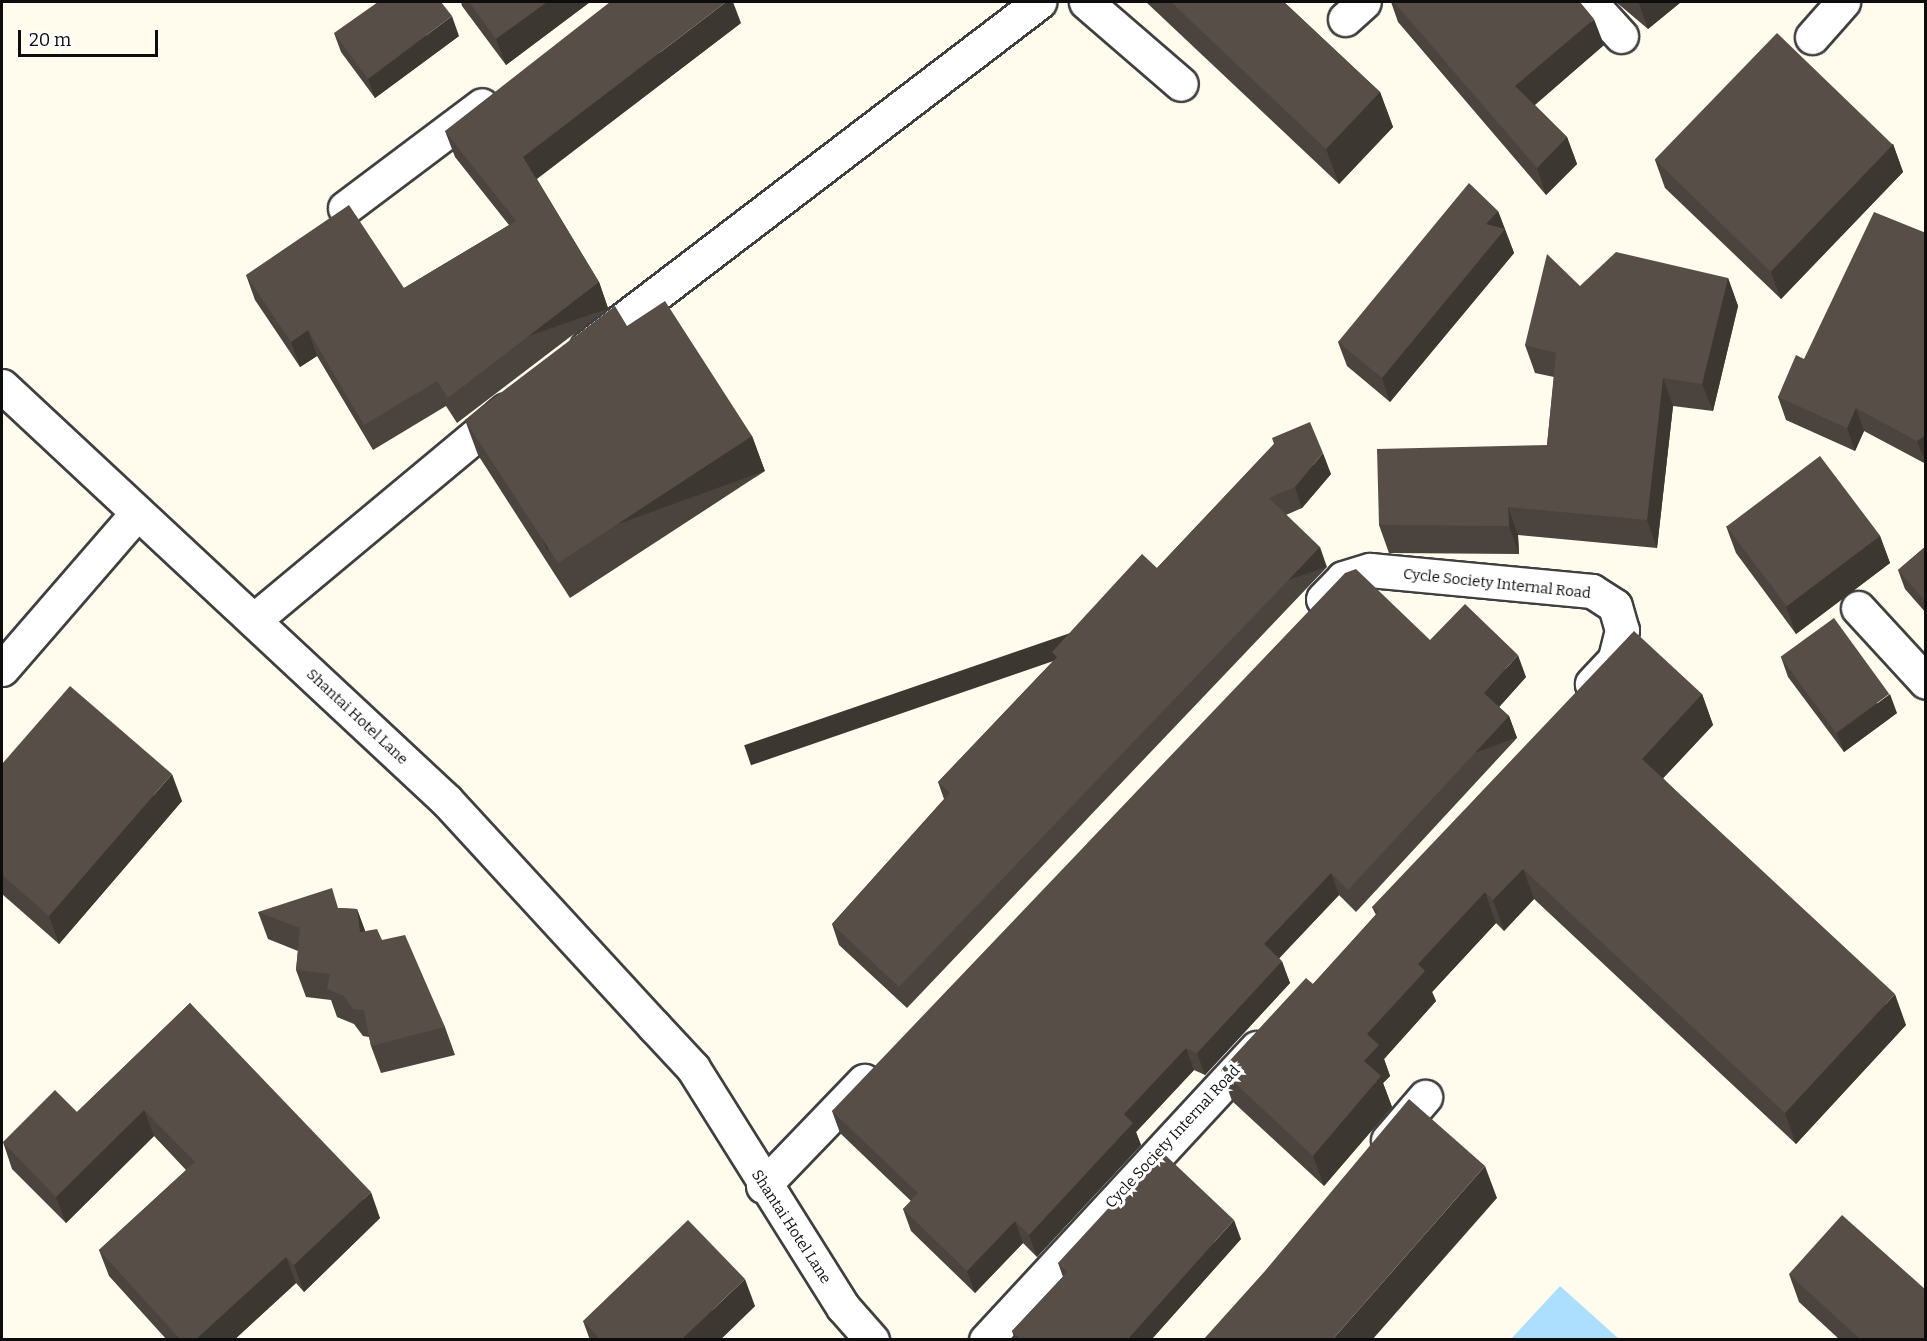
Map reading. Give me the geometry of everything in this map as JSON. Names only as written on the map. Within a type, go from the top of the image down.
[{"type":"street","points":[[562,366],[1039,2]]},
{"type":"street","points":[[1086,2],[1181,84]]},
{"type":"street","points":[[1590,2],[1621,36]]},
{"type":"street","points":[[1812,37],[1843,2]]},
{"type":"street","points":[[345,208],[507,87]]},
{"type":"street","name":"Shantai Hotel Lane","points":[[2,386],[447,801],[693,1068],[763,1186],[843,1307],[872,1340]]},
{"type":"street","points":[[254,620],[430,468],[534,388]]},
{"type":"street","points":[[2,669],[137,513]]},
{"type":"street","name":"Cycle Society Internal Road","points":[[1302,621],[1343,578],[1370,570],[1592,591],[1615,606],[1622,630],[1615,659],[1566,712]]},
{"type":"street","points":[[1858,608],[1926,682]]},
{"type":"street","name":"Cycle Society Internal Road","points":[[986,1340],[1276,1026]]},
{"type":"street","points":[[763,1186],[886,1058]]},
{"type":"street","points":[[1371,1160],[1425,1097]]},
{"type":"water","points":[[1560,1286],[1619,1339],[1511,1339]]},
{"type":"building","points":[[378,2],[441,2],[452,16],[368,79],[334,33]]},
{"type":"building","points":[[469,2],[547,2],[496,39]]},
{"type":"building","points":[[610,2],[726,2],[523,157],[599,282],[448,398],[437,381],[364,425],[308,330],[291,342],[246,275],[349,205],[404,288],[516,221],[445,131]]},
{"type":"building","points":[[1171,2],[1284,2],[1380,92],[1326,149]]},
{"type":"building","points":[[1394,2],[1580,2],[1594,19],[1515,86],[1567,137],[1537,168]]},
{"type":"building","points":[[1777,33],[1893,145],[1771,271],[1655,160]]},
{"type":"building","points":[[1469,183],[1498,211],[1486,224],[1505,229],[1382,378],[1338,342]]},
{"type":"building","points":[[1874,212],[1926,233],[1926,435],[1917,441],[1856,408],[1847,428],[1778,397],[1796,355],[1804,359]]},
{"type":"building","points":[[1616,252],[1728,278],[1702,384],[1663,378],[1647,520],[1508,507],[1509,526],[1379,525],[1377,449],[1547,445],[1556,353],[1525,345],[1547,254],[1580,286]]},
{"type":"building","points":[[665,301],[752,436],[558,563],[465,420],[615,306],[627,326]]},
{"type":"building","points":[[1310,422],[1323,453],[1295,487],[1269,498],[1320,547],[899,987],[832,924],[950,793],[938,782],[1057,657],[1052,652],[1142,554],[1157,568],[1274,444],[1272,438]]},
{"type":"building","points":[[1820,456],[1880,536],[1787,606],[1727,526]]},
{"type":"building","points":[[1926,546],[1926,602],[1898,570]]},
{"type":"building","points":[[1356,569],[1430,640],[1465,604],[1518,655],[1484,693],[1509,716],[1348,890],[1331,873],[1264,944],[1282,961],[1197,1053],[1186,1048],[1124,1114],[1133,1123],[1029,1235],[1015,1221],[967,1271],[903,1209],[918,1193],[832,1111],[1345,573]]},
{"type":"building","points":[[1834,618],[1889,694],[1836,733],[1781,657]]},
{"type":"building","points":[[1634,631],[1702,694],[1642,759],[1895,994],[1785,1113],[1523,869],[1493,900],[1485,892],[1418,964],[1425,971],[1367,1034],[1379,1045],[1364,1061],[1381,1076],[1313,1156],[1221,1070],[1306,978],[1313,984],[1378,912],[1372,907]]},
{"type":"building","points":[[70,686],[172,774],[49,916],[2,875],[2,764]]},
{"type":"building","points":[[332,888],[338,908],[357,909],[360,932],[377,929],[382,940],[405,935],[445,1027],[371,1046],[364,1010],[353,1009],[344,996],[327,989],[330,974],[296,970],[300,928],[258,912]]},
{"type":"building","points":[[190,1003],[371,1192],[294,1265],[286,1257],[195,1340],[181,1340],[99,1250],[195,1162],[144,1110],[56,1197],[3,1142],[55,1090],[77,1112]]},
{"type":"building","points":[[1409,1099],[1485,1166],[1332,1340],[1203,1340],[1265,1271]]},
{"type":"building","points":[[1161,1151],[1234,1220],[1127,1340],[1021,1340],[1012,1331],[1067,1272],[1058,1263]]},
{"type":"building","points":[[1842,1215],[1926,1290],[1926,1340],[1861,1340],[1789,1274]]},
{"type":"building","points":[[688,1220],[745,1279],[681,1340],[601,1340],[583,1321]]}]
